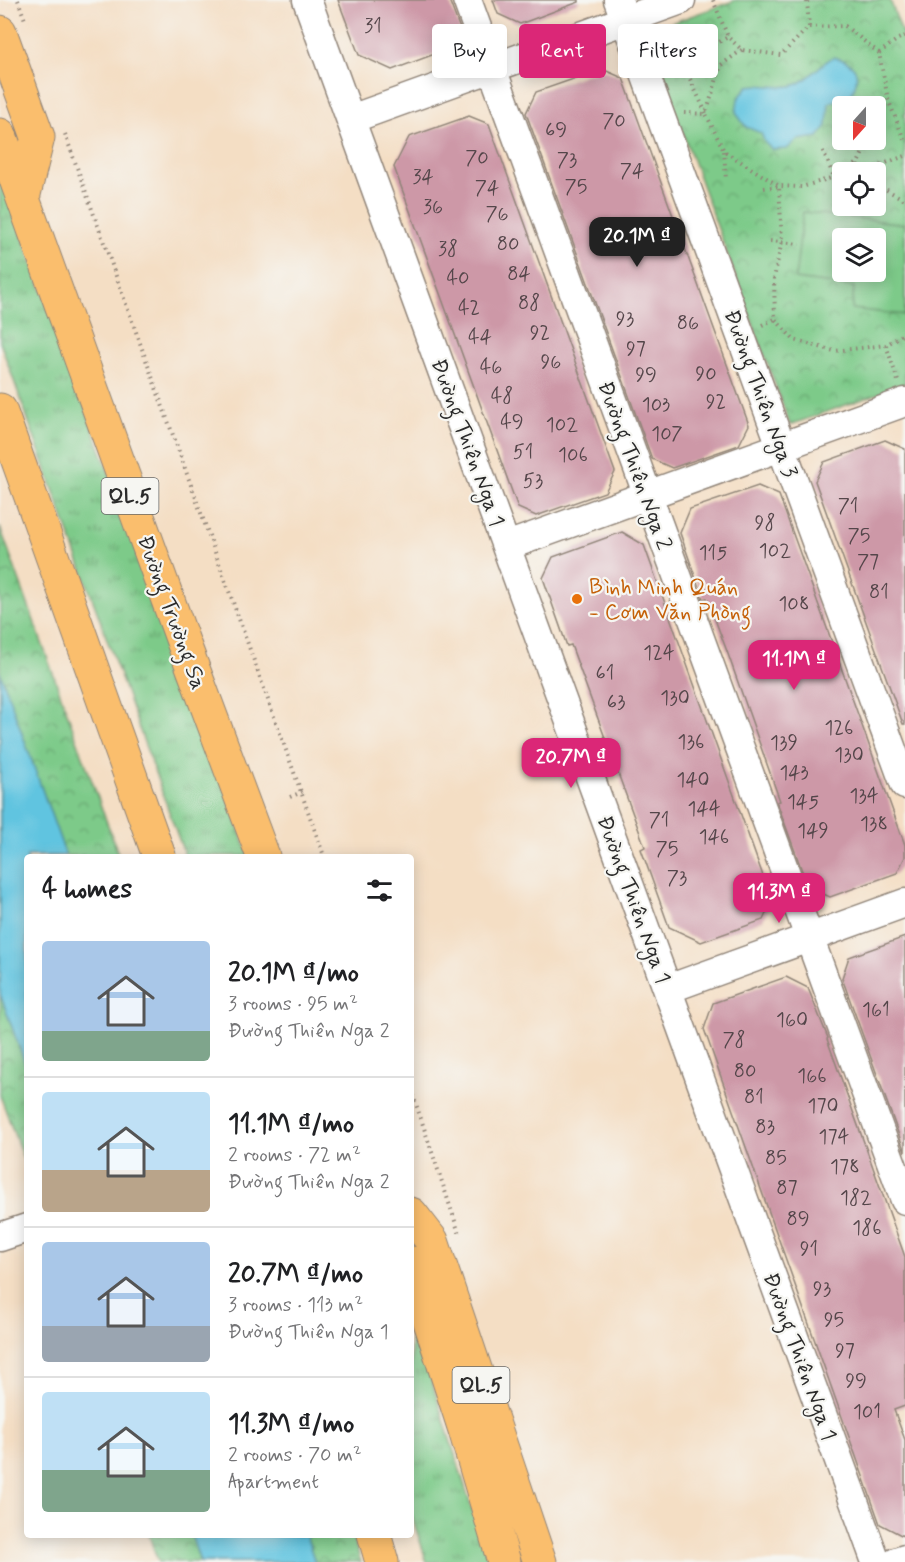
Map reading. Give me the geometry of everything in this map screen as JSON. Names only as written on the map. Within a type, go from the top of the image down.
[{"type":"highway","points":[[13,27],[38,137],[23,198]]},
{"type":"highway","name":"Đường Trường Sa","points":[[0,135],[262,854]]},
{"type":"highway","points":[[0,410],[158,854]]},
{"type":"highway","points":[[0,476],[11,506],[55,565]]},
{"type":"highway","name":"QL.5","points":[[414,1218],[432,1241],[540,1562]]},
{"type":"highway","name":"QL.5","points":[[414,1272],[465,1430],[504,1562]]},
{"type":"highway","points":[[375,1538],[382,1562]]},
{"type":"highway","points":[[395,1538],[402,1562]]},
{"type":"street","name":"Đường Thiên Nga 1","points":[[307,0],[876,1562]]},
{"type":"street","name":"Đường Thiên Nga 2","points":[[467,0],[476,24]]},
{"type":"street","points":[[507,62],[622,10],[681,0]]},
{"type":"street","name":"Đường Thiên Nga 3","points":[[622,10],[905,785]]},
{"type":"street","points":[[351,119],[467,78]]},
{"type":"street","name":"Đường Thiên Nga 2","points":[[495,78],[905,1200]]},
{"type":"street","points":[[507,546],[782,447],[903,396]]},
{"type":"street","points":[[668,989],[905,903]]},
{"type":"street","points":[[0,1237],[24,1229]]},
{"type":"street","points":[[896,1562],[905,1559]]},
{"type":"path","points":[[13,27],[18,0]]},
{"type":"path","points":[[713,0],[729,37],[742,50],[781,55],[809,27],[845,26],[879,53],[888,99],[905,141]]},
{"type":"path","points":[[807,0],[809,27]]},
{"type":"path","points":[[879,53],[905,36]]},
{"type":"path","points":[[726,180],[724,151],[690,79],[695,55],[729,37]]},
{"type":"path","points":[[706,114],[721,64],[742,50]]},
{"type":"path","points":[[886,103],[888,99]]},
{"type":"path","points":[[65,132],[323,854]]},
{"type":"path","points":[[724,151],[779,186]]},
{"type":"path","points":[[823,151],[832,172]]},
{"type":"path","points":[[886,164],[905,156]]},
{"type":"path","points":[[764,188],[802,187],[832,178]]},
{"type":"path","points":[[779,186],[782,241],[774,278],[775,320],[794,340],[834,351],[886,345],[905,333]]},
{"type":"path","points":[[886,190],[905,200]]},
{"type":"path","points":[[770,241],[800,244]]},
{"type":"path","points":[[886,345],[903,396]]},
{"type":"path","points":[[290,797],[302,792]]},
{"type":"green space","points":[[736,0],[890,0],[905,41],[905,384],[790,425],[663,78],[718,78],[718,24],[668,24]]},
{"type":"green space","points":[[0,175],[248,854],[184,854],[0,342]]},
{"type":"green space","points":[[803,212],[905,224],[905,315],[852,309],[854,287],[795,279]]},
{"type":"green space","points":[[0,527],[118,854],[24,854],[24,1161],[0,1095]]},
{"type":"green space","points":[[414,1327],[489,1562],[427,1562],[414,1523]]},
{"type":"green space","points":[[150,1538],[353,1538],[361,1562],[158,1562]]},
{"type":"water","points":[[834,57],[842,59],[852,66],[857,75],[851,95],[832,96],[832,102],[829,103],[827,126],[818,137],[797,140],[787,149],[773,150],[765,143],[761,133],[746,127],[736,113],[738,99],[748,86],[795,85],[806,79]]},
{"type":"water","points":[[0,672],[65,854],[24,854],[24,1061],[0,994]]},
{"type":"water","points":[[192,1538],[307,1538],[315,1562],[200,1562]]},
{"type":"building","points":[[338,0],[449,0],[458,24],[432,24],[432,55],[392,70],[359,55]]},
{"type":"building","points":[[493,0],[579,0],[579,2],[520,24],[498,14]]},
{"type":"building","points":[[606,71],[618,76],[618,78],[623,78],[749,425],[739,445],[672,468],[652,459],[526,113],[536,92],[576,78],[606,78]]},
{"type":"building","points":[[469,116],[489,124],[615,472],[605,492],[536,516],[518,508],[394,167],[409,137]]},
{"type":"building","points":[[885,440],[905,449],[905,724],[903,724],[815,481],[824,462]]},
{"type":"building","points":[[758,486],[779,495],[905,845],[905,857],[897,873],[830,897],[808,887],[728,654],[707,598],[703,599],[680,533],[690,509]]},
{"type":"building","points":[[622,532],[644,545],[772,901],[763,920],[701,942],[669,927],[641,849],[645,847],[571,645],[567,646],[543,578],[553,557]]},
{"type":"building","points":[[905,937],[905,1152],[842,978],[849,957]]},
{"type":"building","points":[[786,977],[808,988],[828,1038],[905,1257],[905,1406],[894,1410],[905,1440],[905,1537],[880,1524],[704,1029],[713,1003]]},
{"type":"place","name":"Bình Minh Quán - Cơm Văn Phòng","points":[[577,599]]}]
